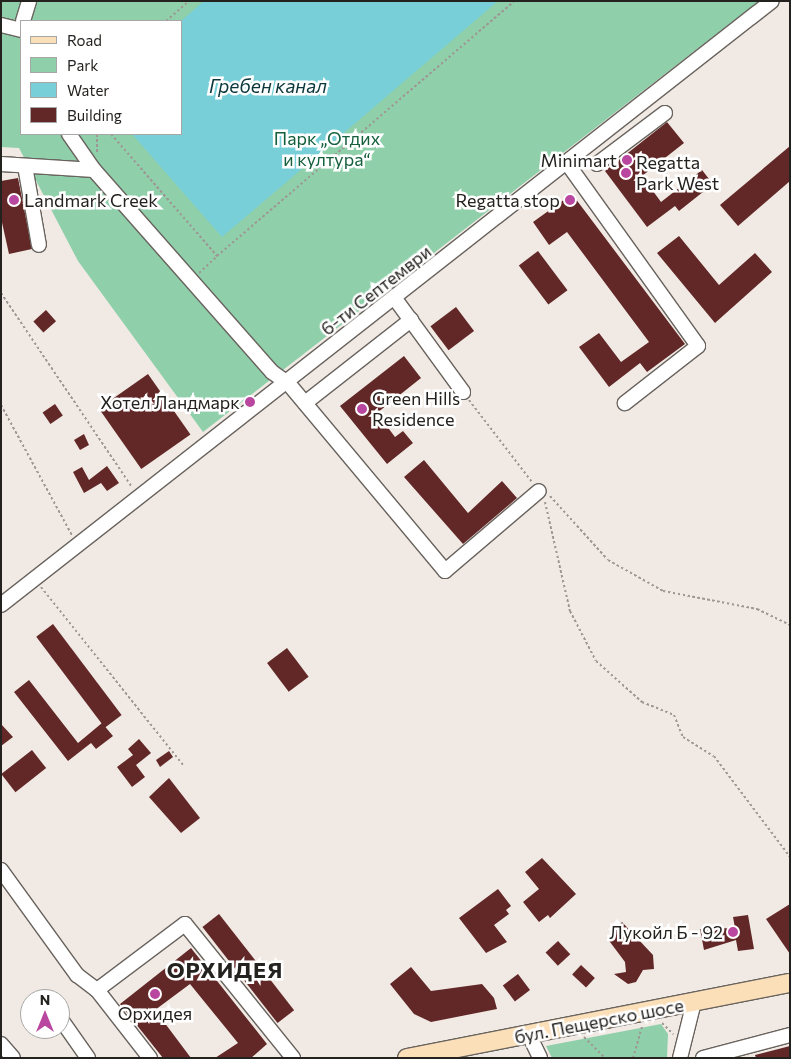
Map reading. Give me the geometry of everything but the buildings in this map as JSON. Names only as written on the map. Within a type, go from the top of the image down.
[{"type":"main road","name":"бул. Пещерско шосе","points":[[413,1057],[790,983]]},
{"type":"street","points":[[23,20],[29,1]]},
{"type":"street","name":"6-ти Септември","points":[[1,605],[34,577],[396,300],[772,1]]},
{"type":"street","points":[[1,25],[20,30]]},
{"type":"street","points":[[632,112],[645,128]]},
{"type":"street","points":[[597,164],[665,113]]},
{"type":"street","points":[[70,135],[94,170],[272,372],[288,382],[445,571],[539,491]]},
{"type":"street","points":[[567,163],[698,346],[625,403]]},
{"type":"street","points":[[1,164],[94,170]]},
{"type":"street","points":[[25,166],[39,245]]},
{"type":"street","points":[[396,300],[463,392]]},
{"type":"street","points":[[305,403],[411,320]]},
{"type":"street","points":[[1,870],[77,975],[97,990],[150,1058]]},
{"type":"street","points":[[97,990],[185,924],[293,1058]]},
{"type":"street","points":[[680,1058],[694,1002]]},
{"type":"street","points":[[70,1032],[88,1058]]},
{"type":"street","points":[[529,1035],[540,1058]]},
{"type":"street","points":[[703,1058],[790,1035]]},
{"type":"street","points":[[1,1044],[13,1058]]},
{"type":"path","points":[[167,20],[189,1]]},
{"type":"path","points":[[191,280],[514,1]]},
{"type":"path","points":[[112,135],[217,256]]},
{"type":"path","points":[[1,293],[138,497]]},
{"type":"path","points":[[463,392],[539,491],[550,511],[570,611],[596,661],[642,702],[674,715],[683,737],[714,756],[790,857]]},
{"type":"path","points":[[1,404],[77,544]]},
{"type":"path","points":[[539,491],[558,500],[570,522],[608,560],[663,590],[756,609],[790,624]]},
{"type":"path","points":[[34,577],[184,765]]},
{"type":"path","points":[[632,1028],[668,1024],[675,1041]]},
{"type":"path","points":[[633,1058],[642,1026]]},
{"type":"path","points":[[576,1038],[594,1035]]},
{"type":"path","points":[[584,1037],[605,1058]]},
{"type":"green space","name":"Парк „Отдих и култура“","points":[[1,1],[759,1],[203,432],[78,261],[19,148],[1,147]]},
{"type":"green space","points":[[661,1024],[668,1034],[667,1058],[552,1058],[546,1046]]},
{"type":"water","name":"Гребен канал","points":[[204,1],[498,1],[222,237],[133,135],[182,135],[182,20]]},
{"type":"place","name":"Minimart","points":[[627,160]]},
{"type":"place","name":"Regatta Park West","points":[[626,173]]},
{"type":"place","name":"Landmark Creek","points":[[14,200]]},
{"type":"place","name":"Regatta stop","points":[[570,200]]},
{"type":"place","name":"Хотел Ландмарк","points":[[250,402]]},
{"type":"place","name":"Green Hills Residence","points":[[362,409]]},
{"type":"place","name":"Лукойл Б - 92","points":[[733,932]]},
{"type":"place","name":"Орхидея","points":[[155,994]]},
{"type":"district","name":"ОРХИДЕЯ","points":[[225,970]]}]
